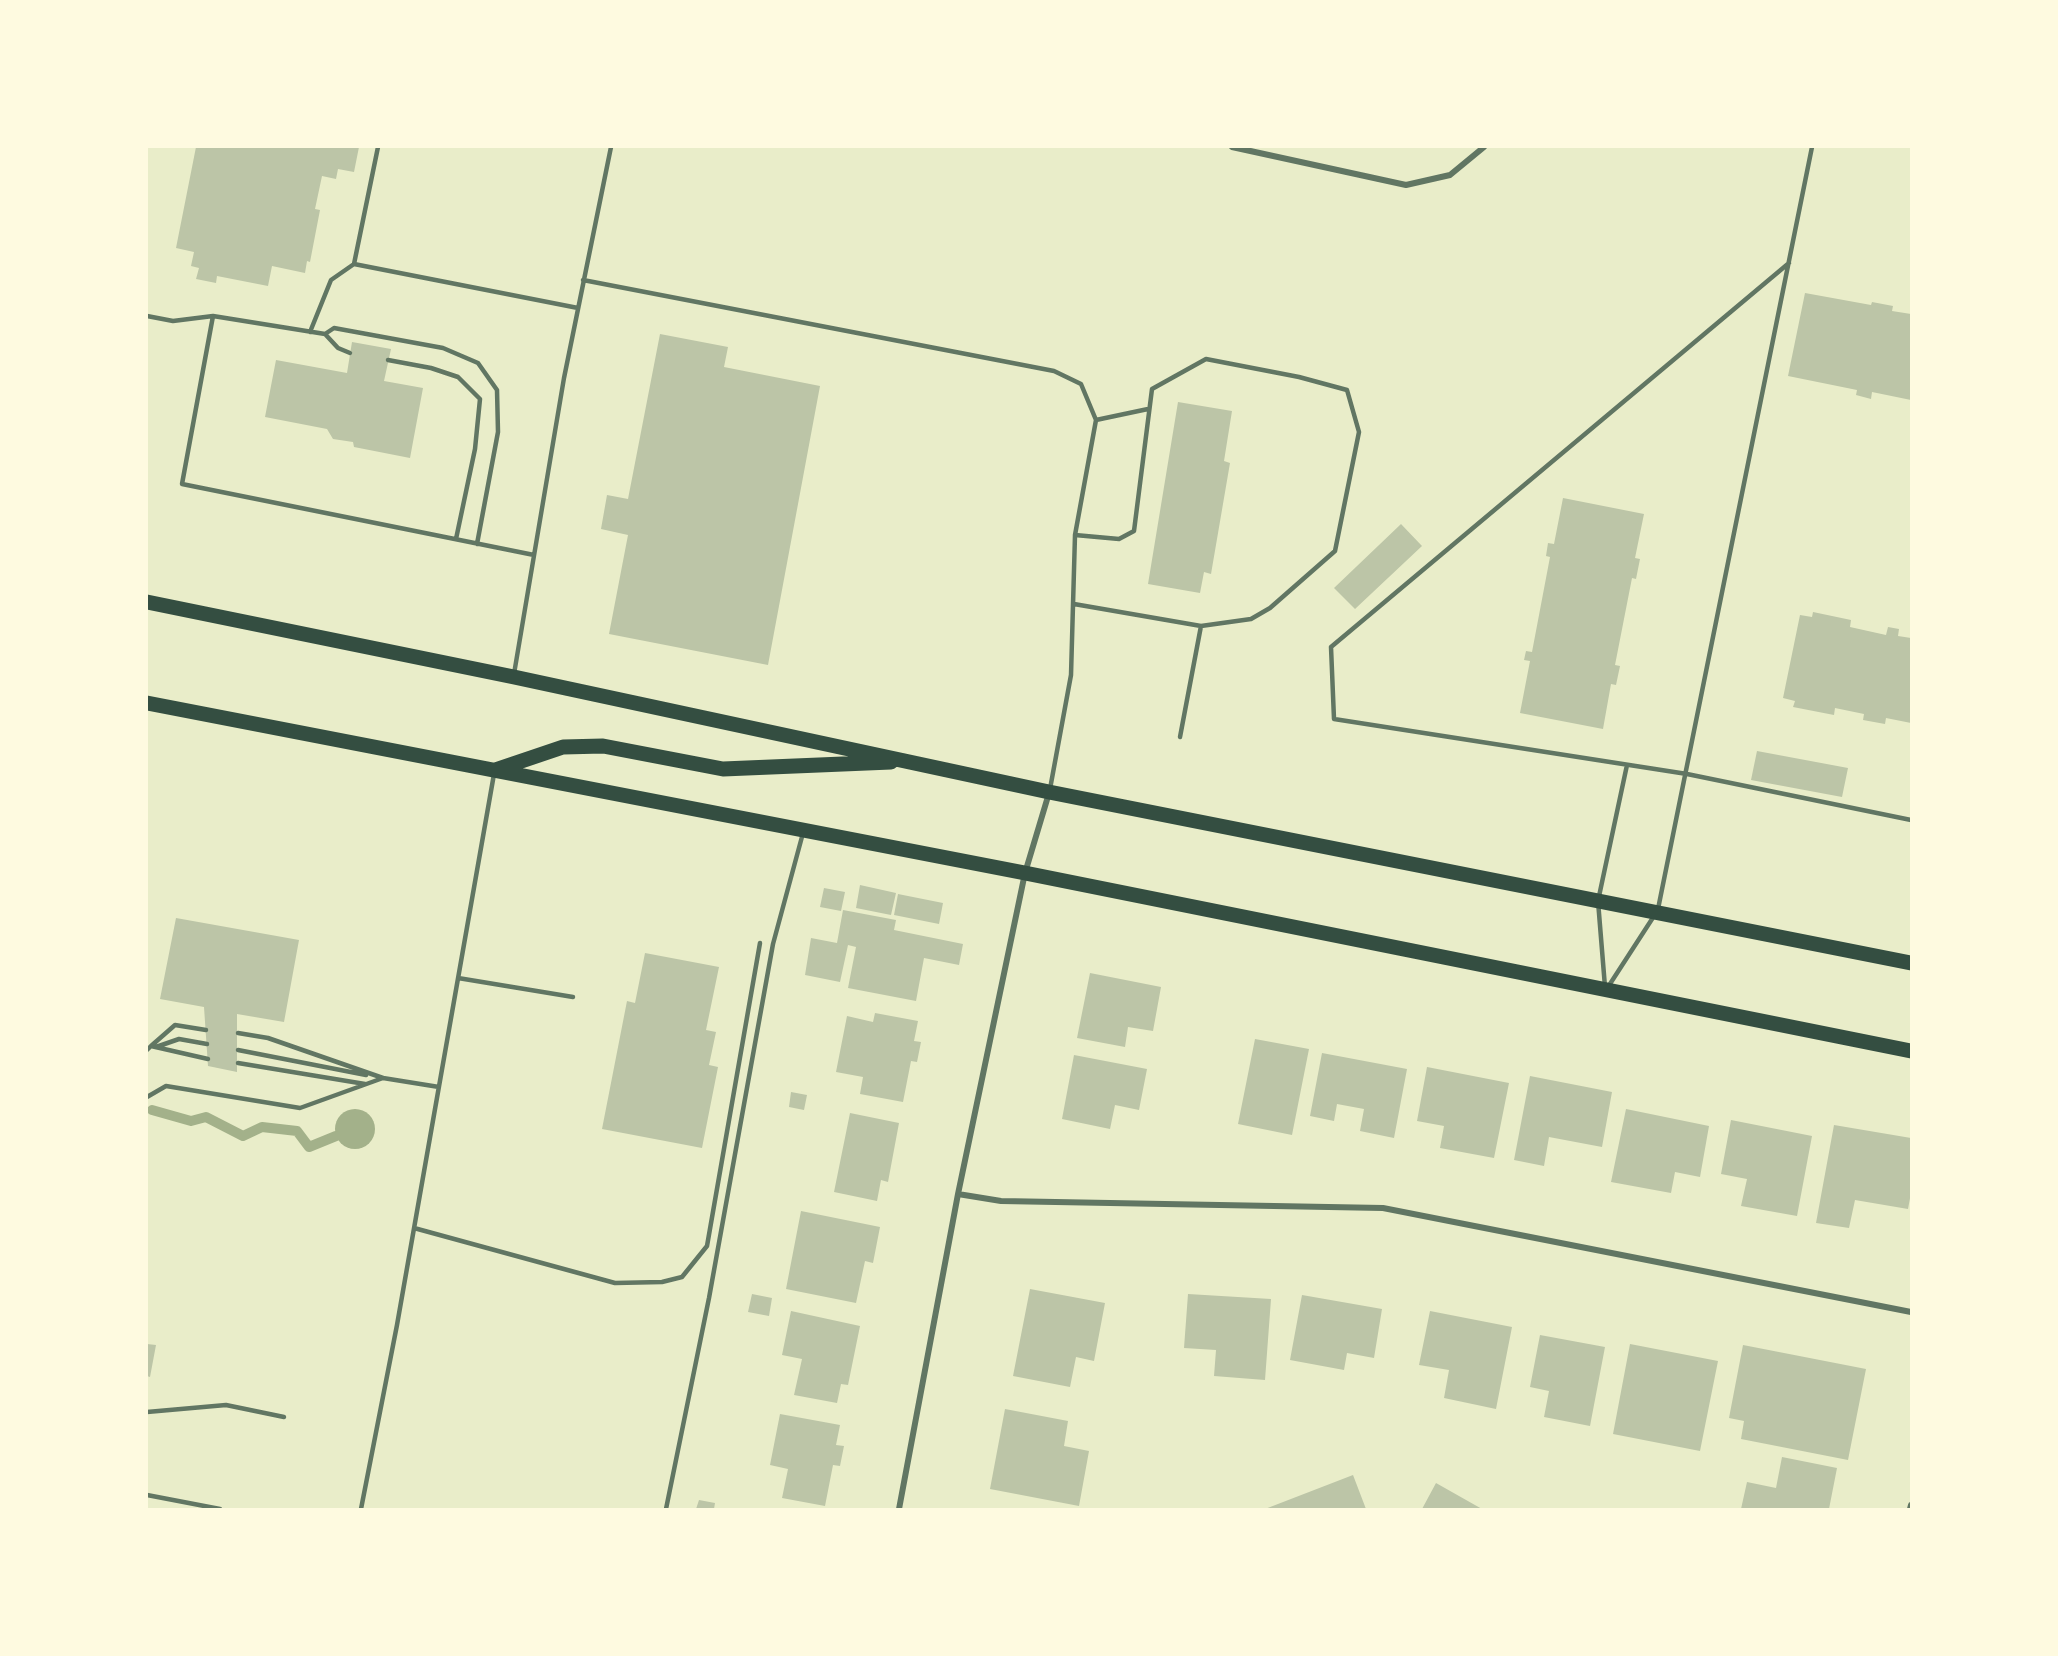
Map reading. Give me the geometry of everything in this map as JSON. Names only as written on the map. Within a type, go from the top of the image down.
[{"type":"main road","points":[[147,602],[514,677],[1049,792],[1911,963]]},
{"type":"main road","points":[[147,703],[1025,873],[1911,1051]]},
{"type":"main road","points":[[494,770],[563,747],[603,746],[723,769],[912,761]]},
{"type":"street","points":[[1232,147],[1406,185],[1450,175],[1484,147]]},
{"type":"street","points":[[899,1509],[958,1194],[1025,873],[1049,792]]},
{"type":"street","points":[[958,1194],[1001,1201],[1383,1208],[1911,1312]]},
{"type":"street","points":[[1910,1509],[1911,1504]]},
{"type":"lane","points":[[310,332],[331,280],[354,264],[378,147]]},
{"type":"lane","points":[[514,677],[583,280],[611,147]]},
{"type":"lane","points":[[1605,990],[1657,912],[1812,147]]},
{"type":"lane","points":[[1789,263],[1330,647],[1334,720],[1686,774],[1911,820]]},
{"type":"lane","points":[[354,264],[578,308]]},
{"type":"lane","points":[[583,280],[1054,371],[1081,384],[1096,420],[1075,535],[1071,675],[1049,792]]},
{"type":"lane","points":[[147,316],[173,321],[213,316],[325,334],[339,348],[350,353]]},
{"type":"lane","points":[[213,316],[182,484],[534,555]]},
{"type":"lane","points":[[325,334],[334,328],[432,346],[478,363],[497,390],[498,432],[477,543]]},
{"type":"lane","points":[[1074,604],[1201,626],[1251,619],[1270,608],[1335,551],[1359,432],[1347,390],[1299,377],[1206,359],[1152,389],[1134,531],[1119,539],[1075,535]]},
{"type":"lane","points":[[388,360],[431,368],[458,377],[480,399],[475,449],[456,539]]},
{"type":"lane","points":[[1096,420],[1148,409]]},
{"type":"lane","points":[[1180,737],[1201,626]]},
{"type":"lane","points":[[1605,990],[1598,901],[1627,765]]},
{"type":"lane","points":[[361,1509],[414,1228],[494,770]]},
{"type":"lane","points":[[666,1509],[709,1298],[773,944],[803,830]]},
{"type":"lane","points":[[414,1228],[615,1283],[662,1282],[682,1277],[707,1246],[760,943]]},
{"type":"lane","points":[[458,978],[573,998]]},
{"type":"lane","points":[[152,1047],[175,1025],[206,1030]]},
{"type":"lane","points":[[238,1033],[268,1038],[383,1078]]},
{"type":"lane","points":[[152,1047],[179,1039],[207,1044]]},
{"type":"lane","points":[[152,1047],[208,1059]]},
{"type":"lane","points":[[238,1050],[439,1087]]},
{"type":"lane","points":[[238,1063],[366,1084]]},
{"type":"lane","points":[[147,1097],[166,1086],[300,1108],[383,1078]]},
{"type":"lane","points":[[147,1412],[226,1405],[284,1417]]},
{"type":"lane","points":[[147,1495],[220,1509]]},
{"type":"shaded area","points":[[355,1109],[363,1110],[369,1115],[374,1121],[374,1137],[369,1143],[363,1148],[355,1149],[347,1148],[341,1143],[336,1137],[335,1129],[336,1121],[341,1115],[347,1110]]},
{"type":"building","points":[[196,147],[359,147],[354,172],[338,169],[336,179],[322,176],[315,209],[320,210],[310,262],[307,261],[305,273],[272,266],[268,286],[217,276],[216,283],[196,279],[199,268],[191,266],[194,252],[176,248]]},
{"type":"building","points":[[1805,293],[1871,305],[1872,302],[1893,306],[1892,311],[1911,314],[1911,400],[1872,392],[1871,399],[1856,395],[1857,390],[1788,376]]},
{"type":"building","points":[[660,334],[728,347],[724,367],[820,386],[768,665],[609,634],[628,535],[601,529],[607,495],[628,499]]},
{"type":"building","points":[[352,342],[391,349],[384,381],[423,388],[410,458],[354,447],[353,442],[333,439],[327,429],[265,417],[276,360],[347,373]]},
{"type":"building","points":[[1178,402],[1232,411],[1224,461],[1230,463],[1211,574],[1204,572],[1200,593],[1148,584]]},
{"type":"building","points":[[1563,498],[1644,514],[1635,558],[1640,559],[1636,579],[1632,578],[1615,665],[1620,666],[1616,685],[1611,684],[1603,729],[1520,713],[1530,661],[1524,660],[1526,651],[1532,652],[1550,557],[1546,556],[1548,543],[1554,544]]},
{"type":"building","points":[[1401,524],[1422,546],[1355,609],[1334,588]]},
{"type":"building","points":[[1813,612],[1851,620],[1850,627],[1886,635],[1888,627],[1899,629],[1898,636],[1911,638],[1911,723],[1886,718],[1885,724],[1863,720],[1864,714],[1835,708],[1834,715],[1793,707],[1795,701],[1783,698],[1800,615],[1812,617]]},
{"type":"building","points":[[1757,751],[1848,768],[1842,797],[1751,780]]},
{"type":"building","points":[[860,885],[896,893],[891,915],[856,908]]},
{"type":"building","points":[[824,888],[845,892],[841,911],[820,907]]},
{"type":"building","points":[[898,894],[943,903],[939,924],[894,915]]},
{"type":"building","points":[[843,910],[896,920],[894,930],[963,944],[959,965],[924,958],[916,1001],[848,988],[856,947],[848,945],[840,982],[805,975],[811,938],[837,943]]},
{"type":"building","points":[[176,918],[299,940],[284,1022],[237,1014],[237,1072],[208,1066],[204,1007],[160,999]]},
{"type":"building","points":[[645,953],[719,967],[706,1030],[716,1032],[709,1065],[718,1067],[702,1148],[602,1129],[627,1001],[635,1003]]},
{"type":"building","points":[[1090,973],[1161,987],[1153,1031],[1128,1027],[1125,1047],[1077,1038]]},
{"type":"building","points":[[875,1013],[918,1021],[914,1041],[921,1042],[917,1062],[911,1061],[903,1102],[860,1094],[863,1077],[836,1072],[847,1016],[873,1022]]},
{"type":"building","points":[[1255,1039],[1309,1049],[1292,1135],[1238,1124]]},
{"type":"building","points":[[1322,1053],[1407,1069],[1394,1138],[1360,1131],[1364,1109],[1337,1104],[1334,1121],[1310,1116]]},
{"type":"building","points":[[1074,1055],[1147,1069],[1139,1110],[1115,1105],[1110,1129],[1062,1119]]},
{"type":"building","points":[[1427,1067],[1509,1083],[1494,1158],[1440,1148],[1444,1126],[1417,1121]]},
{"type":"building","points":[[1530,1076],[1612,1092],[1602,1147],[1549,1137],[1544,1166],[1514,1160]]},
{"type":"building","points":[[791,1092],[807,1095],[804,1110],[789,1107]]},
{"type":"building","points":[[1626,1109],[1709,1126],[1700,1177],[1675,1172],[1671,1193],[1611,1182]]},
{"type":"building","points":[[850,1113],[899,1123],[888,1182],[881,1180],[877,1201],[834,1192]]},
{"type":"building","points":[[1731,1120],[1812,1136],[1797,1216],[1741,1206],[1747,1179],[1721,1174]]},
{"type":"building","points":[[1834,1125],[1911,1138],[1911,1193],[1908,1209],[1855,1200],[1849,1228],[1816,1223]]},
{"type":"building","points":[[801,1211],[880,1227],[873,1263],[865,1261],[856,1303],[786,1289]]},
{"type":"building","points":[[1030,1289],[1105,1303],[1094,1361],[1076,1357],[1070,1387],[1013,1376]]},
{"type":"building","points":[[752,1294],[772,1298],[769,1316],[748,1312]]},
{"type":"building","points":[[1188,1294],[1271,1299],[1265,1380],[1214,1376],[1216,1350],[1184,1348]]},
{"type":"building","points":[[1302,1295],[1382,1309],[1374,1358],[1347,1353],[1344,1370],[1290,1360]]},
{"type":"building","points":[[791,1311],[860,1326],[848,1385],[841,1384],[837,1403],[794,1395],[802,1359],[782,1355]]},
{"type":"building","points":[[1430,1311],[1512,1327],[1496,1409],[1444,1398],[1449,1370],[1419,1365]]},
{"type":"building","points":[[1540,1335],[1605,1347],[1590,1426],[1544,1417],[1549,1391],[1530,1387]]},
{"type":"building","points":[[147,1344],[156,1345],[150,1377],[147,1376]]},
{"type":"building","points":[[1630,1344],[1718,1361],[1700,1451],[1613,1434]]},
{"type":"building","points":[[1743,1345],[1866,1369],[1848,1460],[1741,1439],[1744,1421],[1729,1418]]},
{"type":"building","points":[[1005,1409],[1068,1421],[1064,1446],[1089,1451],[1079,1506],[990,1489]]},
{"type":"building","points":[[780,1414],[840,1425],[836,1445],[844,1446],[840,1466],[833,1465],[825,1506],[782,1498],[788,1469],[770,1465]]},
{"type":"building","points":[[1782,1457],[1837,1468],[1829,1509],[1741,1509],[1747,1482],[1776,1488]]},
{"type":"building","points":[[1353,1475],[1366,1509],[1265,1509]]},
{"type":"building","points":[[1436,1483],[1482,1509],[1422,1509]]},
{"type":"building","points":[[699,1500],[715,1503],[714,1509],[696,1509]]},
{"type":"waterway","points":[[152,1110],[191,1121],[206,1117],[243,1136],[262,1127],[297,1131],[309,1147],[336,1136]]}]
